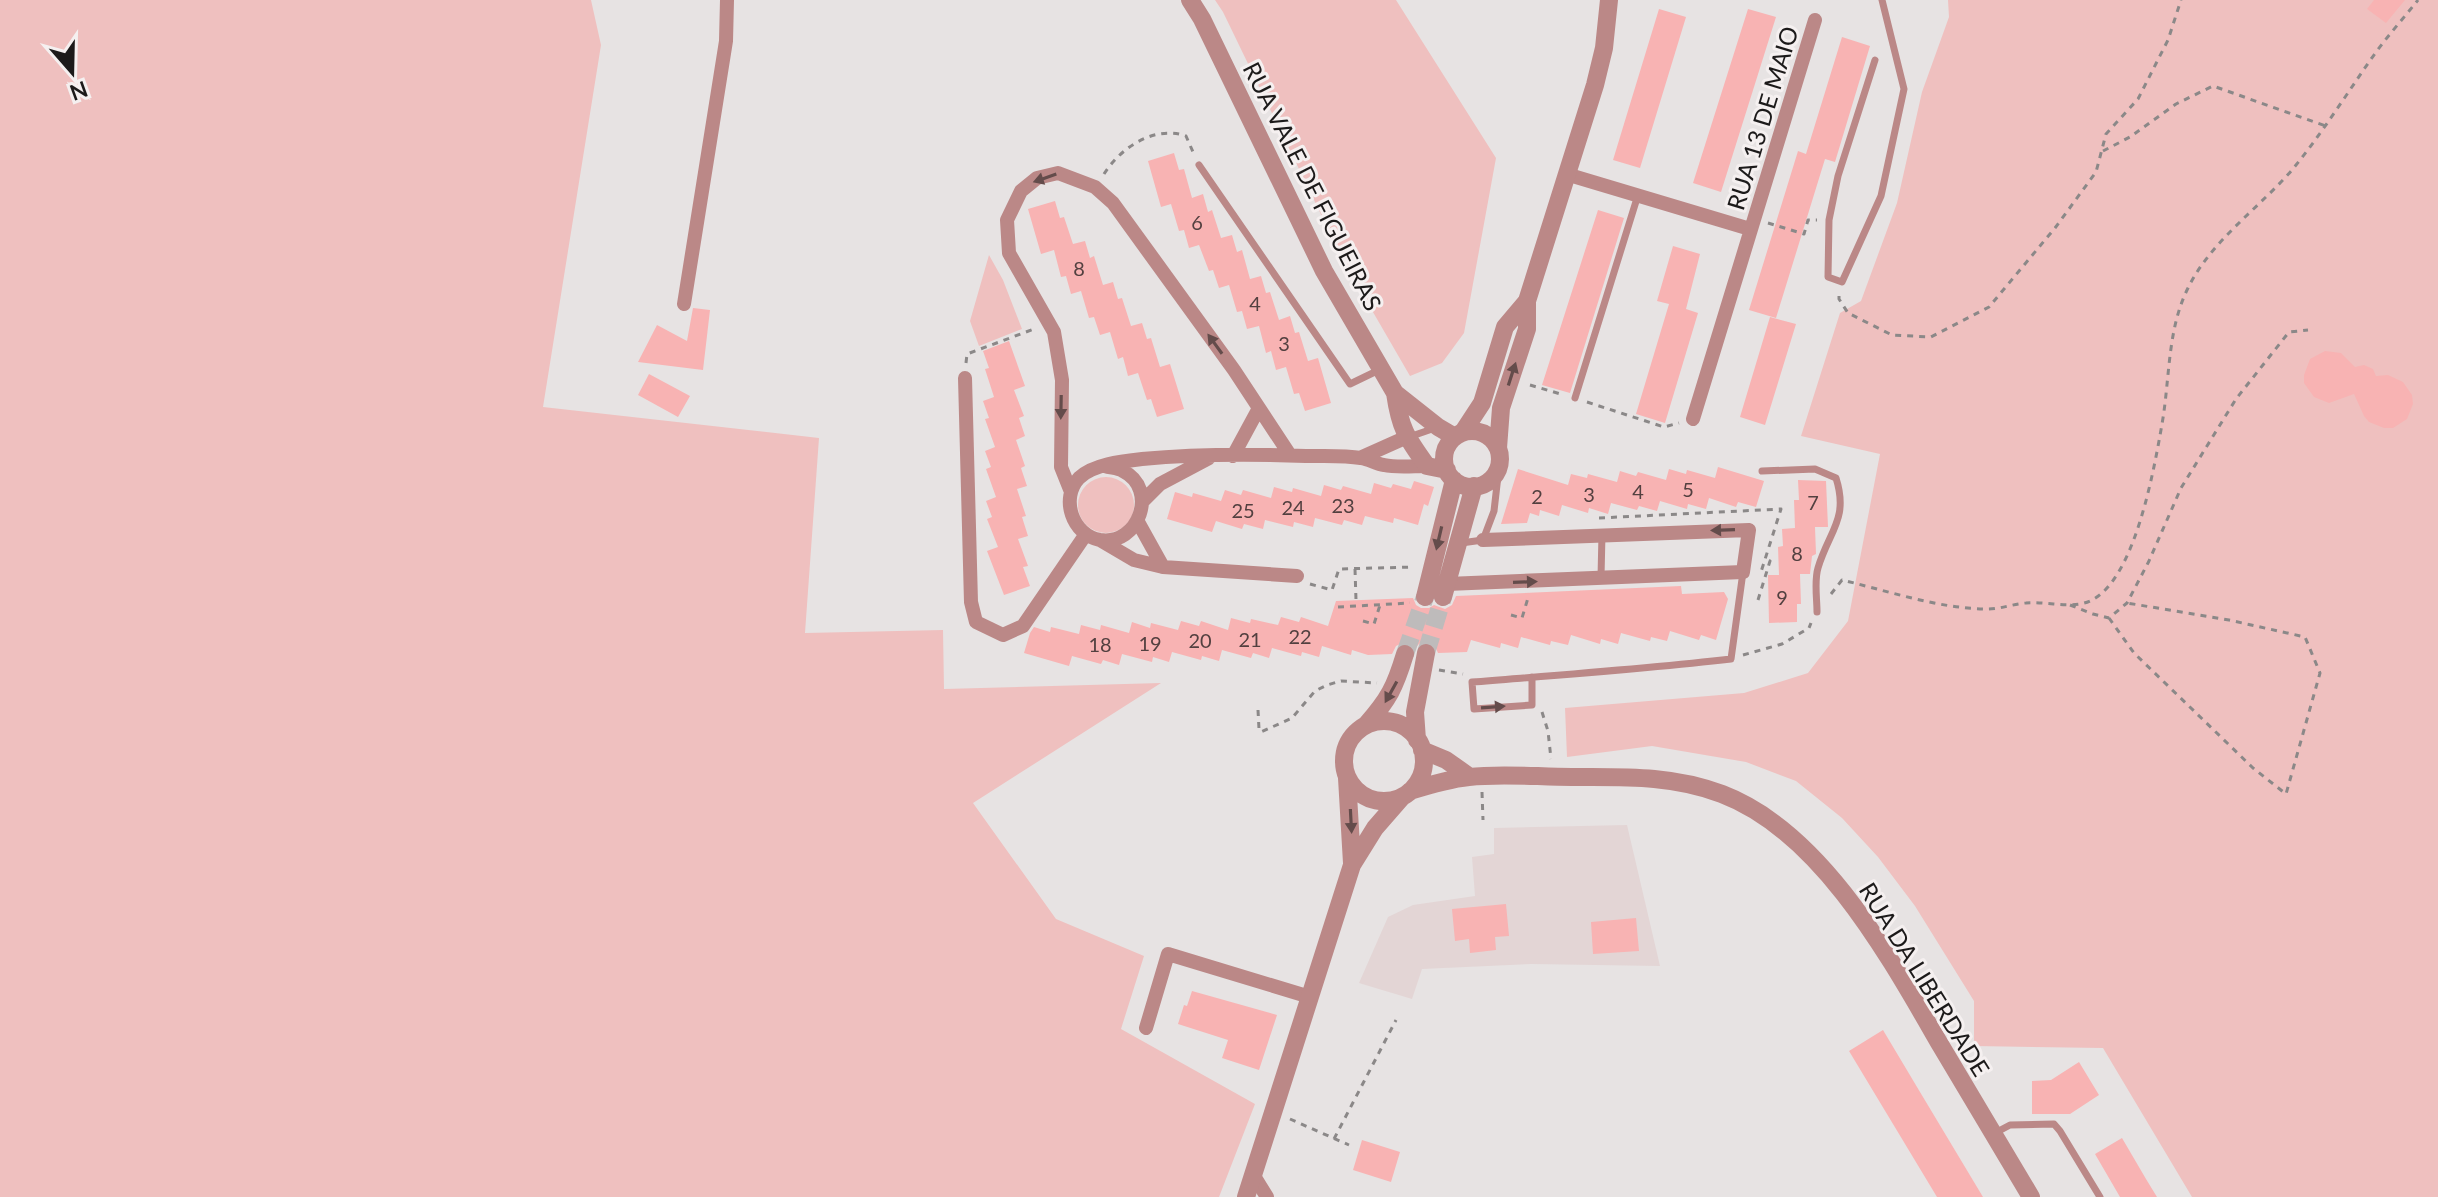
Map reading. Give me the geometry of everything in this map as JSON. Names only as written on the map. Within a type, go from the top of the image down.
[{"type":"street","points":[[684,304],[726,41],[727,0]]},
{"type":"street","name":"RUA VALE DE FIGUEIRAS","points":[[1190,0],[1324,271],[1395,393],[1438,427],[1459,435]]},
{"type":"street","points":[[1297,576],[1163,567],[1134,560],[1075,523],[1069,507],[1071,492],[1078,479],[1091,470],[1105,466],[1141,459],[1213,456],[1360,458],[1384,465],[1427,466],[1467,486],[1490,480],[1498,457],[1501,408],[1527,329],[1527,301],[1595,85],[1604,48],[1609,0]]},
{"type":"street","name":"RUA 13 DE MAIO","points":[[1693,419],[1815,20]]},
{"type":"street","points":[[1071,492],[1061,467],[1062,380],[1054,332],[1009,253],[1007,220],[1021,191],[1037,178],[1058,173],[1095,187],[1113,203],[1290,455]]},
{"type":"street","name":"RUA 13 DE MAIO","points":[[1566,174],[1750,229]]},
{"type":"street","points":[[1438,592],[1432,567],[1450,475],[1445,452],[1482,403],[1505,327],[1527,301]]},
{"type":"street","points":[[965,378],[971,602],[976,622],[1003,635],[1023,626],[1093,537]]},
{"type":"street","name":"RUA VALE DE FIGUEIRAS","points":[[1395,393],[1399,420],[1427,466]]},
{"type":"street","points":[[1233,456],[1259,408]]},
{"type":"street","points":[[1459,435],[1472,431],[1487,435],[1498,457]]},
{"type":"street","points":[[1360,458],[1407,437]]},
{"type":"street","points":[[1093,537],[1114,539],[1128,533],[1138,522],[1143,501],[1160,484],[1213,456]]},
{"type":"street","points":[[1105,466],[1123,471],[1137,483],[1143,501]]},
{"type":"street","points":[[1438,592],[1459,543],[1474,486]]},
{"type":"street","points":[[1138,522],[1163,567]]},
{"type":"street","points":[[1438,592],[1743,572],[1749,530],[1483,540]]},
{"type":"street","points":[[1352,865],[1344,754],[1356,732],[1386,703],[1396,684],[1405,654]]},
{"type":"street","points":[[1246,1197],[1352,865],[1375,828],[1422,773],[1415,712],[1424,660]]},
{"type":"street","points":[[1366,725],[1395,723],[1411,732],[1420,745],[1476,777]]},
{"type":"street","name":"RUA DA LIBERDADE","points":[[1406,794],[1441,782],[1476,777],[1644,776],[1687,783],[1724,794],[1763,816],[1803,848],[1870,929],[2031,1197]]},
{"type":"street","points":[[1347,778],[1355,789],[1377,801],[1389,801],[1406,794]]},
{"type":"street","points":[[1146,1028],[1168,954],[1310,997]]},
{"type":"street","points":[[1254,1176],[1267,1197]]},
{"type":"lane","points":[[1875,60],[1838,176],[1829,220],[1828,277],[1842,282],[1881,196],[1904,89],[1882,0]]},
{"type":"lane","points":[[1199,165],[1350,384],[1381,370]]},
{"type":"lane","points":[[1575,398],[1638,195]]},
{"type":"lane","points":[[1407,437],[1438,427]]},
{"type":"lane","points":[[1459,543],[1483,540],[1494,511],[1498,457]]},
{"type":"lane","points":[[1762,471],[1815,469],[1836,478],[1841,494],[1841,514],[1817,570],[1817,612]]},
{"type":"lane","points":[[1601,579],[1602,534]]},
{"type":"lane","points":[[1532,677],[1532,705],[1474,709],[1472,682],[1532,677],[1638,670],[1731,659],[1743,572]]},
{"type":"lane","points":[[1993,1134],[2010,1125],[2054,1124],[2100,1197]]},
{"type":"path","points":[[1842,282],[1839,299],[1848,313],[1892,335],[1931,337],[1989,307],[2055,228],[2096,172],[2106,134],[2138,99],[2168,40],[2181,0]]},
{"type":"path","points":[[1731,659],[1782,644],[1809,628],[1817,612],[1842,580],[1945,605],[1986,609],[2028,603],[2090,602],[2105,592],[2120,571],[2141,521],[2162,423],[2172,336],[2187,288],[2212,251],[2290,172],[2326,126],[2371,59],[2418,0]]},
{"type":"path","points":[[2101,152],[2130,137],[2176,104],[2213,86],[2326,126]]},
{"type":"path","points":[[1112,162],[1129,145],[1172,131],[1186,136],[1191,144]]},
{"type":"path","points":[[1771,224],[1804,234],[1808,220]]},
{"type":"path","points":[[965,378],[967,354],[1048,323]]},
{"type":"path","points":[[2109,618],[2127,603],[2181,488],[2236,399],[2289,332],[2308,330]]},
{"type":"path","points":[[1511,379],[1664,427],[1693,419]]},
{"type":"path","points":[[1587,518],[1781,509],[1760,573]]},
{"type":"path","points":[[1758,600],[1770,561],[1765,560]]},
{"type":"path","points":[[1324,588],[1332,590],[1339,569],[1432,567]]},
{"type":"path","points":[[1355,569],[1356,600]]},
{"type":"path","points":[[1511,615],[1522,618],[1528,598]]},
{"type":"path","points":[[2069,604],[2109,618],[2134,653],[2253,768],[2286,794],[2320,673],[2305,637],[2229,620],[2127,603]]},
{"type":"path","points":[[1363,621],[1374,624],[1380,605]]},
{"type":"path","points":[[1424,660],[1463,674],[1472,682]]},
{"type":"path","points":[[1258,710],[1261,732],[1292,718],[1315,691],[1327,685],[1341,681],[1369,683]]},
{"type":"path","points":[[1532,705],[1543,713],[1551,756]]},
{"type":"path","points":[[1476,777],[1483,820]]},
{"type":"path","points":[[1334,1139],[1396,1020]]},
{"type":"path","points":[[1274,1112],[1349,1145]]},
{"type":"shaded area","points":[[0,0],[591,0],[601,45],[543,407],[819,438],[805,633],[943,630],[944,689],[1161,683],[973,803],[1056,919],[1144,956],[1121,1029],[1255,1104],[1219,1197],[0,1197]]},
{"type":"shaded area","points":[[1215,0],[1396,0],[1496,158],[1464,333],[1442,363],[1410,376],[1344,262]]},
{"type":"shaded area","points":[[1948,0],[2438,0],[2438,1197],[2192,1197],[2103,1048],[1974,1046],[1974,1001],[1915,906],[1878,857],[1842,818],[1796,781],[1746,762],[1652,746],[1567,757],[1565,708],[1744,693],[1808,673],[1848,621],[1880,454],[1801,436],[1840,313],[1861,301],[1897,203],[1922,92],[1949,17]]},
{"type":"shaded area","points":[[989,255],[1003,280],[1022,329],[979,346],[970,321]]},
{"type":"shaded area","points":[[1106,477],[1126,485],[1134,505],[1126,525],[1106,533],[1086,525],[1078,505],[1086,485]]},
{"type":"shaded area","points":[[1627,825],[1660,966],[1531,964],[1422,969],[1412,999],[1359,983],[1388,917],[1413,905],[1475,896],[1472,857],[1494,854],[1494,828]]},
{"type":"building","points":[[2374,0],[2405,0],[2386,23],[2367,9]]},
{"type":"building","points":[[1659,9],[1686,17],[1640,168],[1613,160]]},
{"type":"building","points":[[1748,9],[1776,17],[1721,192],[1693,183]]},
{"type":"building","points":[[1842,37],[1870,46],[1835,162],[1825,159],[1776,318],[1749,310],[1798,151],[1806,154]]},
{"type":"building","points":[[1174,153],[1179,170],[1184,169],[1192,198],[1203,194],[1221,238],[1232,235],[1237,252],[1242,250],[1250,279],[1261,276],[1279,320],[1290,316],[1295,333],[1299,332],[1308,361],[1318,358],[1331,403],[1305,411],[1299,393],[1294,394],[1286,367],[1276,370],[1271,351],[1266,353],[1259,326],[1247,329],[1242,311],[1237,312],[1229,285],[1219,288],[1199,245],[1189,248],[1184,230],[1179,231],[1171,204],[1161,207],[1148,161]]},
{"type":"building","points":[[1055,201],[1073,244],[1085,241],[1090,258],[1094,256],[1103,285],[1113,282],[1118,299],[1122,298],[1131,326],[1142,323],[1147,339],[1151,338],[1160,367],[1170,364],[1184,409],[1157,417],[1151,399],[1147,400],[1138,373],[1128,376],[1123,357],[1118,359],[1110,332],[1100,335],[1094,317],[1089,318],[1081,291],[1071,294],[1066,276],[1061,277],[1054,250],[1041,254],[1028,209]]},
{"type":"building","points":[[1598,210],[1624,218],[1570,393],[1542,385]]},
{"type":"building","points":[[1673,246],[1700,254],[1686,309],[1698,313],[1665,423],[1636,414],[1669,304],[1657,301]]},
{"type":"building","points":[[693,308],[710,310],[703,370],[638,362],[657,325],[687,341]]},
{"type":"building","points":[[1770,317],[1796,324],[1765,425],[1740,417]]},
{"type":"building","points":[[1009,341],[1025,386],[1014,390],[1024,416],[1019,418],[1025,436],[1016,440],[1025,466],[1021,468],[1027,486],[1017,489],[1026,516],[1022,517],[1028,536],[1018,539],[1028,566],[1023,567],[1030,586],[1004,595],[987,551],[998,547],[987,519],[992,517],[986,501],[996,497],[986,469],[991,467],[985,451],[995,447],[985,419],[989,418],[983,401],[994,397],[983,351]]},
{"type":"building","points":[[2325,351],[2341,353],[2355,367],[2364,365],[2373,369],[2376,376],[2388,375],[2403,382],[2412,395],[2413,404],[2407,419],[2393,428],[2384,428],[2369,422],[2354,394],[2329,403],[2314,397],[2304,383],[2304,375],[2310,359]]},
{"type":"building","points":[[649,374],[690,396],[678,417],[638,395]]},
{"type":"building","points":[[1718,467],[1764,481],[1756,507],[1738,502],[1736,507],[1709,498],[1706,509],[1688,504],[1687,509],[1660,501],[1657,511],[1639,506],[1637,510],[1611,503],[1608,514],[1589,508],[1588,513],[1562,505],[1559,516],[1540,510],[1539,516],[1530,513],[1527,523],[1501,524],[1518,469],[1568,485],[1571,474],[1587,478],[1588,474],[1617,482],[1620,471],[1636,476],[1638,472],[1666,480],[1669,469],[1686,474],[1687,470],[1715,478]]},
{"type":"building","points":[[1798,480],[1826,481],[1828,527],[1815,527],[1816,554],[1812,556],[1810,574],[1800,574],[1801,604],[1797,604],[1797,622],[1769,623],[1768,575],[1779,575],[1778,547],[1783,546],[1782,529],[1795,528],[1794,500],[1799,500]]},
{"type":"building","points":[[1414,481],[1434,487],[1428,506],[1424,504],[1418,525],[1394,518],[1393,523],[1365,516],[1362,525],[1344,520],[1342,525],[1315,518],[1313,527],[1294,522],[1293,527],[1265,520],[1263,529],[1244,524],[1242,529],[1216,521],[1212,532],[1167,519],[1175,492],[1192,497],[1193,493],[1221,501],[1225,490],[1241,495],[1243,490],[1271,498],[1274,487],[1292,492],[1293,488],[1321,496],[1324,485],[1341,490],[1343,486],[1371,494],[1374,483],[1411,489]]},
{"type":"building","points":[[1681,586],[1682,594],[1724,592],[1728,599],[1716,640],[1701,635],[1699,640],[1670,631],[1667,641],[1651,637],[1650,641],[1621,633],[1618,644],[1601,639],[1600,644],[1571,635],[1568,645],[1551,641],[1550,645],[1521,637],[1518,648],[1501,643],[1500,648],[1471,640],[1467,652],[1438,653],[1434,644],[1427,641],[1415,648],[1409,643],[1402,643],[1396,646],[1392,654],[1368,655],[1352,650],[1351,655],[1322,646],[1319,657],[1302,652],[1301,656],[1272,648],[1269,658],[1253,653],[1251,658],[1222,650],[1219,661],[1202,656],[1201,660],[1172,652],[1169,662],[1153,657],[1152,662],[1122,654],[1119,665],[1103,660],[1101,664],[1072,656],[1069,666],[1024,653],[1034,627],[1050,632],[1051,627],[1079,634],[1081,625],[1100,630],[1101,625],[1129,633],[1132,622],[1150,628],[1151,623],[1178,630],[1181,621],[1199,626],[1201,621],[1228,630],[1231,618],[1278,625],[1281,617],[1299,622],[1301,617],[1328,626],[1336,601],[1413,598],[1421,608],[1434,605],[1445,609],[1452,605],[1456,596]]},
{"type":"building","points":[[1506,904],[1509,936],[1495,937],[1496,950],[1470,953],[1469,939],[1455,941],[1452,909]]},
{"type":"building","points":[[1636,918],[1639,951],[1593,954],[1591,922]]},
{"type":"building","points":[[1192,991],[1277,1015],[1259,1070],[1222,1058],[1228,1040],[1178,1024]]},
{"type":"building","points":[[1883,1030],[1983,1197],[1937,1197],[1849,1051]]},
{"type":"building","points":[[2079,1062],[2099,1095],[2070,1114],[2032,1114],[2032,1081],[2051,1080]]},
{"type":"building","points":[[2122,1138],[2157,1197],[2120,1197],[2095,1154]]},
{"type":"building","points":[[1362,1140],[1400,1152],[1391,1182],[1353,1170]]},
{"type":"tunnel","points":[[1405,654],[1425,597]]},
{"type":"tunnel","points":[[1426,653],[1443,597]]}]
